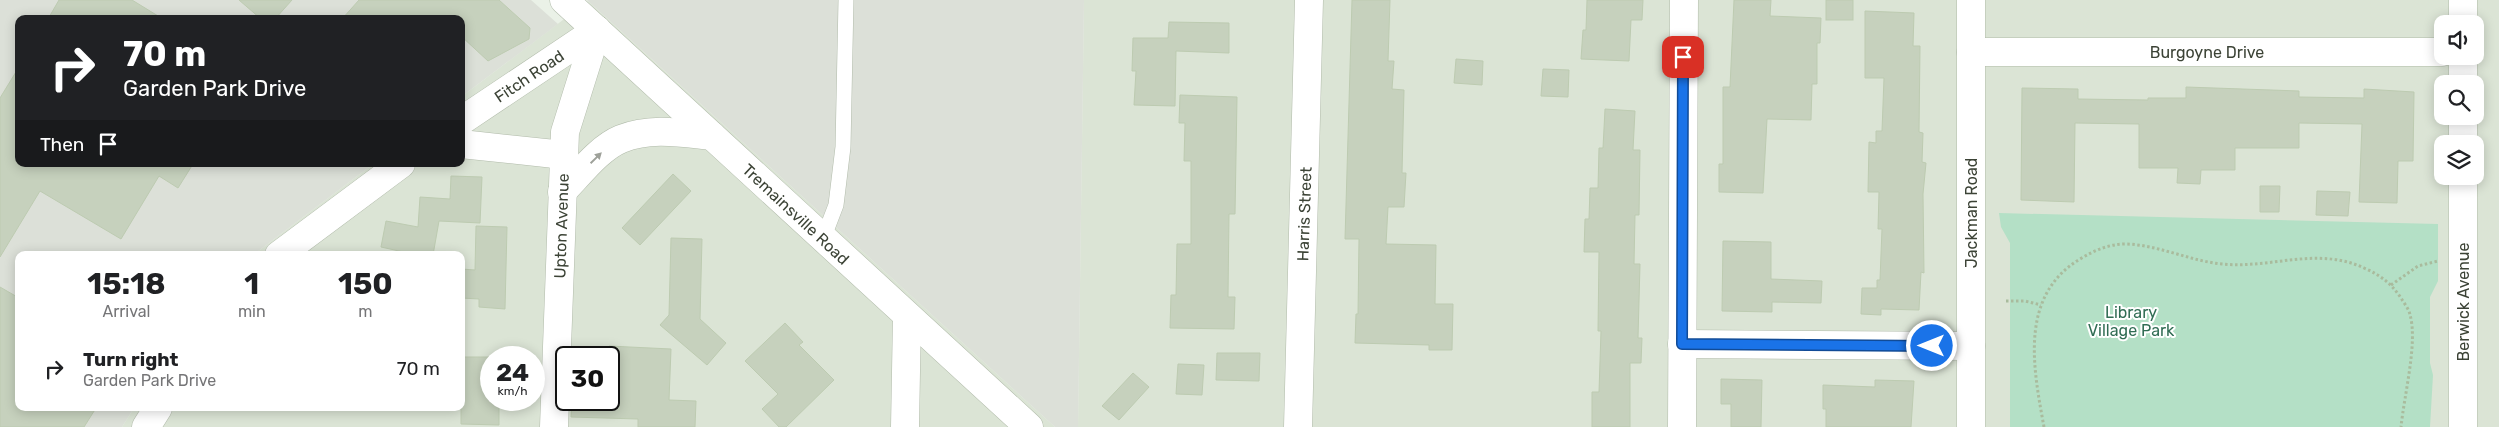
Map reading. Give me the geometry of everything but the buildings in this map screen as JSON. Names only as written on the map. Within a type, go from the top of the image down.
[{"type":"street","name":"Tremainsville Road","points":[[564,0],[1029,427]]},
{"type":"street","name":"Harris Street","points":[[1298,427],[1309,0]]},
{"type":"street","points":[[1682,427],[1684,0]]},
{"type":"street","name":"Jackman Road","points":[[1971,0],[1971,427]]},
{"type":"street","points":[[2463,0],[2464,15]]},
{"type":"street","name":"Fitch Road","points":[[465,118],[597,30]]},
{"type":"street","name":"Upton Avenue","points":[[554,427],[565,132],[597,30]]},
{"type":"street","name":"Burgoyne Drive","points":[[1971,52],[2434,52]]},
{"type":"street","points":[[562,192],[602,153],[620,139],[664,131],[712,136]]},
{"type":"street","points":[[465,144],[564,155]]},
{"type":"street","points":[[284,251],[397,167]]},
{"type":"street","name":"Berwick Avenue","points":[[2463,185],[2463,427]]},
{"type":"street","points":[[905,427],[907,316]]},
{"type":"street","points":[[1682,344],[1971,346]]},
{"type":"street","points":[[146,427],[156,411]]},
{"type":"lane","points":[[824,239],[836,205],[842,147],[846,0]]},
{"type":"path","points":[[2044,427],[2037,387],[2034,340],[2041,305],[2054,282],[2071,265],[2107,246],[2126,244],[2222,264],[2244,265],[2315,256],[2334,257],[2351,262],[2370,271],[2391,285],[2410,314],[2413,334],[2402,427]]},
{"type":"path","points":[[2391,285],[2418,266],[2432,261],[2442,261]]},
{"type":"path","points":[[2006,301],[2025,301],[2041,305]]},
{"type":"shaded area","points":[[0,0],[531,0],[558,24],[465,94],[465,15],[15,15],[15,167],[369,167],[258,251],[15,251],[15,411],[132,411],[122,427],[0,427]]},
{"type":"shaded area","points":[[587,0],[1084,0],[1078,427],[1055,427]]},
{"type":"shaded area","points":[[1084,0],[2499,0],[2499,427],[1078,427]]},
{"type":"shaded area","points":[[588,1],[1055,427],[122,427],[132,411],[465,411],[465,251],[258,251],[369,167],[465,167],[465,94]]},
{"type":"green space","name":"Library Village Park","points":[[1999,213],[2438,224],[2438,281],[2430,297],[2430,363],[2433,375],[2430,427],[2010,427],[2010,243],[2001,227]]},
{"type":"route","points":[[1683,57],[1682,344],[1932,346]]}]
